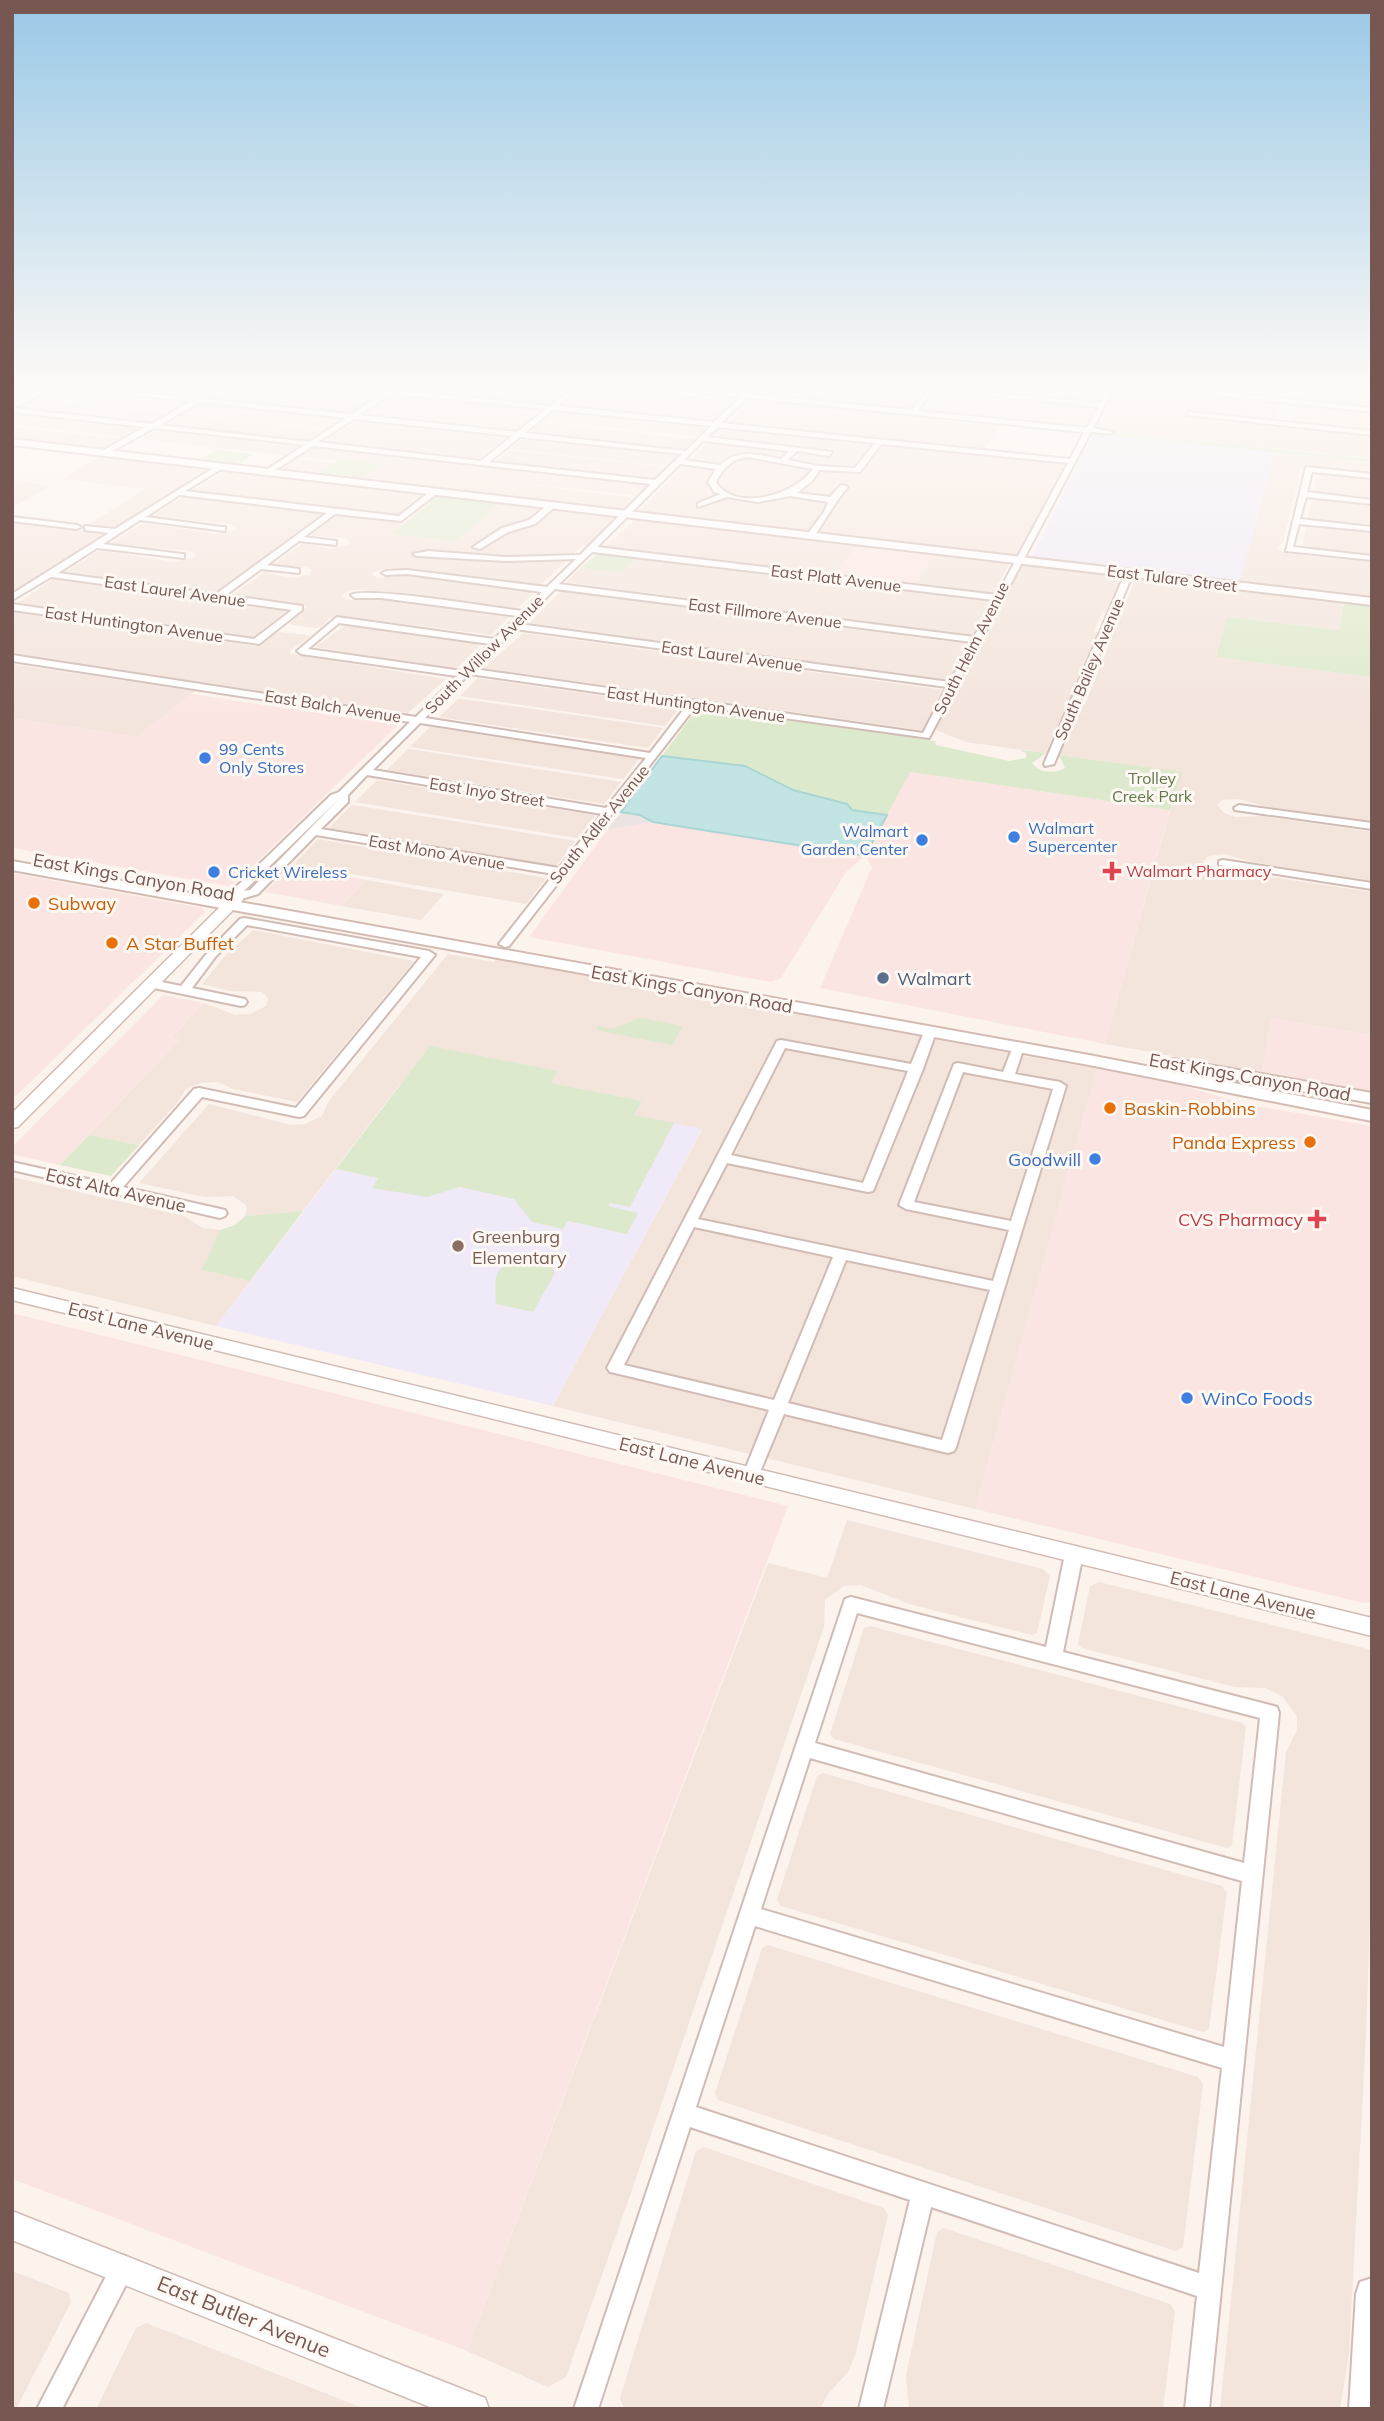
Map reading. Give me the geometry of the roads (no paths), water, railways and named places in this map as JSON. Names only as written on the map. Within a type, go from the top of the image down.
[{"type":"main road","name":"East Tulare Street","points":[[527,503],[1372,602]]},
{"type":"main road","name":"East Kings Canyon Road","points":[[12,855],[234,901],[1372,1115]]},
{"type":"main road","name":"East Kings Canyon Road","points":[[12,865],[505,944],[1372,1098]]},
{"type":"main road","points":[[1366,2409],[1372,2294]]},
{"type":"street","points":[[12,598],[164,503]]},
{"type":"street","points":[[265,503],[401,519],[421,503]]},
{"type":"street","name":"South Willow Avenue","points":[[12,1123],[234,901],[239,890],[335,797],[343,794],[637,503]]},
{"type":"street","points":[[701,505],[706,503]]},
{"type":"street","points":[[810,536],[828,512],[831,503]]},
{"type":"street","name":"South Helm Avenue","points":[[926,736],[1049,503]]},
{"type":"street","points":[[1301,503],[1289,549],[1372,558]]},
{"type":"street","points":[[477,552],[505,530],[532,522],[552,506]]},
{"type":"street","points":[[218,597],[334,511]]},
{"type":"street","points":[[139,518],[222,529]]},
{"type":"street","points":[[12,519],[77,527]]},
{"type":"street","points":[[1296,520],[1372,529]]},
{"type":"street","points":[[88,528],[117,532]]},
{"type":"street","points":[[297,538],[333,543]]},
{"type":"street","points":[[96,545],[181,556]]},
{"type":"street","name":"East Platt Avenue","points":[[590,549],[998,598]]},
{"type":"street","points":[[417,554],[477,552],[507,559],[544,555],[581,557]]},
{"type":"street","points":[[259,566],[296,571]]},
{"type":"street","name":"East Fillmore Avenue","points":[[386,573],[407,572],[550,588],[977,640]]},
{"type":"street","name":"South Bailey Avenue","points":[[1049,764],[1129,573]]},
{"type":"street","name":"East Laurel Avenue","points":[[50,574],[299,608],[279,626]]},
{"type":"street","points":[[355,595],[381,595],[524,614]]},
{"type":"street","name":"East Huntington Avenue","points":[[12,607],[256,642],[279,626]]},
{"type":"street","name":"East Huntington Avenue","points":[[496,642],[337,620],[318,632],[301,651],[926,736]]},
{"type":"street","name":"East Laurel Avenue","points":[[512,626],[952,685]]},
{"type":"street","name":"East Balch Avenue","points":[[12,658],[653,756]]},
{"type":"street","name":"South Adler Avenue","points":[[505,944],[694,704]]},
{"type":"street","name":"East Inyo Street","points":[[365,772],[609,812]]},
{"type":"street","name":"South Willow Avenue","points":[[234,901],[254,892],[344,800],[343,794]]},
{"type":"street","points":[[1239,808],[1372,827]]},
{"type":"street","name":"East Mono Avenue","points":[[314,831],[560,872]]},
{"type":"street","points":[[1223,863],[1372,886]]},
{"type":"street","points":[[113,1189],[200,1092],[299,1113],[429,955],[244,921],[212,954],[184,990]]},
{"type":"street","points":[[153,984],[241,1002]]},
{"type":"street","points":[[723,1158],[868,1188],[930,1032]]},
{"type":"street","points":[[917,1069],[780,1044],[615,1368],[948,1447],[999,1287],[1060,1087],[958,1067],[906,1205],[1017,1227]]},
{"type":"street","points":[[1008,1077],[1018,1047]]},
{"type":"street","name":"East Alta Avenue","points":[[12,1166],[220,1213]]},
{"type":"street","points":[[690,1222],[999,1287]]},
{"type":"street","points":[[751,1475],[841,1254]]},
{"type":"street","name":"East Lane Avenue","points":[[12,1294],[1372,1626]]},
{"type":"street","points":[[1053,1656],[1074,1554]]},
{"type":"street","points":[[586,2409],[851,1604],[1270,1713],[1197,2409]]},
{"type":"street","points":[[805,1748],[1253,1875]]},
{"type":"street","points":[[750,1915],[1234,2061]]},
{"type":"street","points":[[684,2114],[1210,2288]]},
{"type":"street","points":[[871,2409],[923,2193]]},
{"type":"street","name":"East Butler Avenue","points":[[12,2225],[474,2409]]},
{"type":"street","points":[[49,2409],[123,2267]]},
{"type":"water","points":[[662,756],[745,766],[793,790],[847,804],[852,810],[887,815],[865,856],[653,822],[640,815],[621,812]]},
{"type":"place","name":"99 Cents Only Stores","points":[[205,758]]},
{"type":"place","name":"Walmart Supercenter","points":[[1014,837]]},
{"type":"place","name":"Walmart Garden Center","points":[[922,840]]},
{"type":"place","name":"Walmart Pharmacy","points":[[1112,871]]},
{"type":"place","name":"Cricket Wireless","points":[[214,872]]},
{"type":"place","name":"Subway","points":[[34,903]]},
{"type":"place","name":"A Star Buffet","points":[[112,943]]},
{"type":"place","name":"Walmart","points":[[883,978]]},
{"type":"place","name":"Baskin-Robbins","points":[[1110,1108]]},
{"type":"place","name":"Panda Express","points":[[1310,1142]]},
{"type":"place","name":"Goodwill","points":[[1095,1159]]},
{"type":"place","name":"CVS Pharmacy","points":[[1317,1219]]},
{"type":"place","name":"Greenburg Elementary","points":[[458,1246]]},
{"type":"place","name":"WinCo Foods","points":[[1187,1398]]},
{"type":"park label","name":"Trolley Creek Park","points":[[1152,787]]}]
